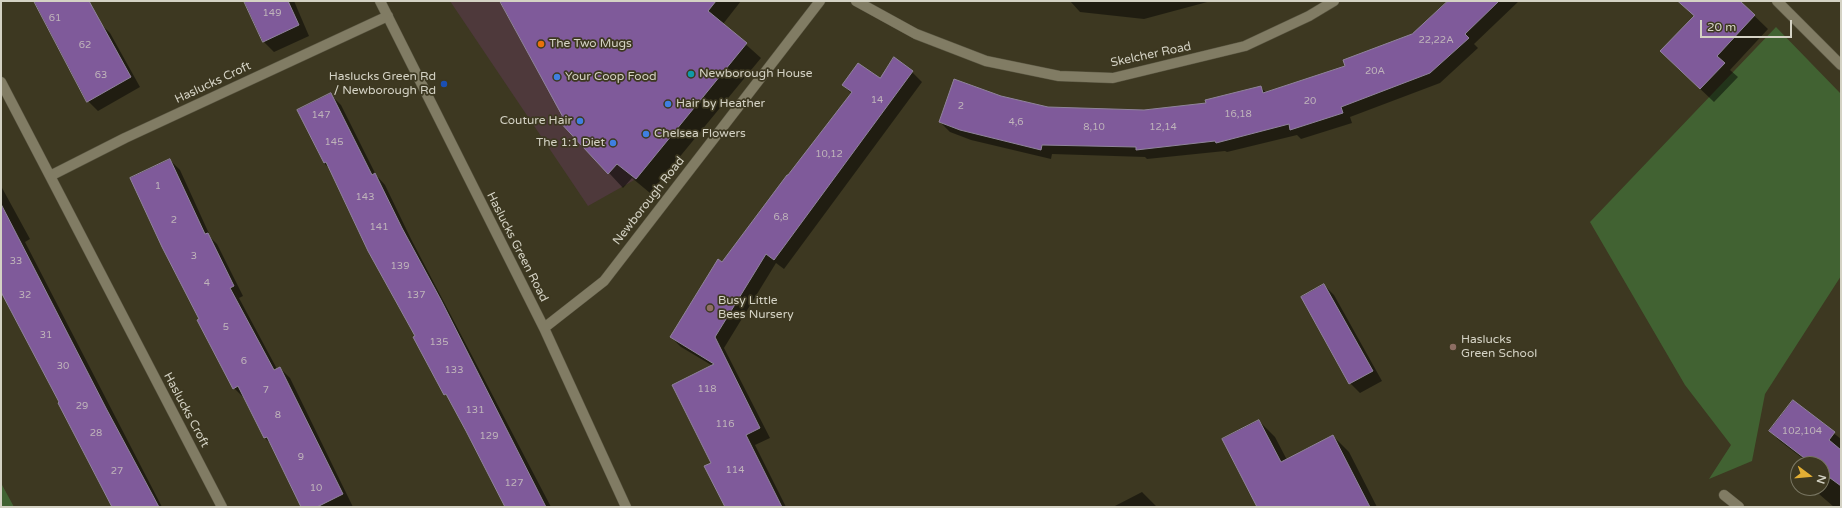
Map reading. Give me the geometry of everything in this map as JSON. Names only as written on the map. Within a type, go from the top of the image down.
[{"type":"street","name":"Haslucks Green Road","points":[[380,1],[544,328],[626,507]]},
{"type":"street","name":"Newborough Road","points":[[544,328],[604,280],[820,1]]},
{"type":"street","name":"Skelcher Road","points":[[856,1],[916,34],[986,61],[1058,76],[1113,78],[1245,46],[1309,16],[1334,1]]},
{"type":"street","points":[[1778,1],[1841,66]]},
{"type":"street","name":"Haslucks Croft","points":[[50,176],[125,138],[388,16]]},
{"type":"street","name":"Haslucks Croft","points":[[1,82],[222,507]]},
{"type":"street","points":[[1724,495],[1739,507]]},
{"type":"shaded area","points":[[450,1],[694,1],[747,43],[636,179],[588,206]]},
{"type":"green space","points":[[1776,27],[1841,94],[1841,276],[1765,394],[1752,461],[1709,479],[1731,445],[1685,385],[1590,222]]},
{"type":"green space","points":[[1,483],[14,507],[1,507]]},
{"type":"building","points":[[34,1],[89,1],[131,77],[87,102]]},
{"type":"building","points":[[244,1],[288,1],[299,25],[263,42]]},
{"type":"building","points":[[500,1],[716,1],[708,11],[747,43],[636,179],[617,164],[608,174],[558,120],[562,116]]},
{"type":"building","points":[[1448,1],[1499,1],[1465,34],[1469,38],[1430,73],[1341,107],[1343,113],[1290,130],[1289,124],[1216,143],[1215,141],[1136,150],[1136,147],[1042,145],[1041,150],[960,130],[939,122],[954,79],[1001,96],[1048,107],[1144,110],[1206,103],[1205,100],[1261,86],[1263,93],[1345,66],[1343,60],[1412,34]]},
{"type":"building","points":[[1678,1],[1740,1],[1755,15],[1717,56],[1725,63],[1700,89],[1660,51],[1694,16]]},
{"type":"building","points":[[894,57],[913,71],[774,260],[766,254],[715,337],[760,428],[746,435],[782,507],[725,507],[704,466],[711,463],[672,385],[714,364],[670,337],[718,259],[722,262],[787,175],[852,92],[842,85],[858,63],[880,78]]},
{"type":"building","points":[[331,93],[372,175],[375,173],[402,228],[441,300],[546,507],[505,507],[466,431],[446,394],[444,395],[413,337],[415,336],[368,251],[326,162],[324,163],[297,110]]},
{"type":"building","points":[[170,159],[205,234],[208,233],[234,286],[230,288],[274,370],[280,367],[343,494],[317,507],[301,507],[267,437],[264,438],[238,386],[233,389],[197,320],[199,319],[162,247],[130,178]]},
{"type":"building","points":[[1,204],[107,410],[159,507],[112,507],[1,292]]},
{"type":"building","points":[[1324,284],[1373,371],[1349,384],[1301,297]]},
{"type":"building","points":[[1793,400],[1835,432],[1829,440],[1841,450],[1841,486],[1830,478],[1830,456],[1802,456],[1769,431]]},
{"type":"building","points":[[1259,420],[1281,462],[1333,435],[1370,507],[1257,507],[1222,439]]},
{"type":"place","name":"The Two Mugs","points":[[541,44]]},
{"type":"place","name":"Newborough House","points":[[691,74]]},
{"type":"place","name":"Your Coop Food","points":[[557,77]]},
{"type":"place","name":"Haslucks Green Rd / Newborough Rd","points":[[444,84]]},
{"type":"place","name":"Hair by Heather","points":[[668,104]]},
{"type":"place","name":"Couture Hair","points":[[580,121]]},
{"type":"place","name":"Chelsea Flowers","points":[[646,134]]},
{"type":"place","name":"The 1:1 Diet","points":[[613,143]]},
{"type":"place","name":"Busy Little Bees Nursery","points":[[710,308]]},
{"type":"place","name":"Haslucks Green School","points":[[1453,347]]}]
